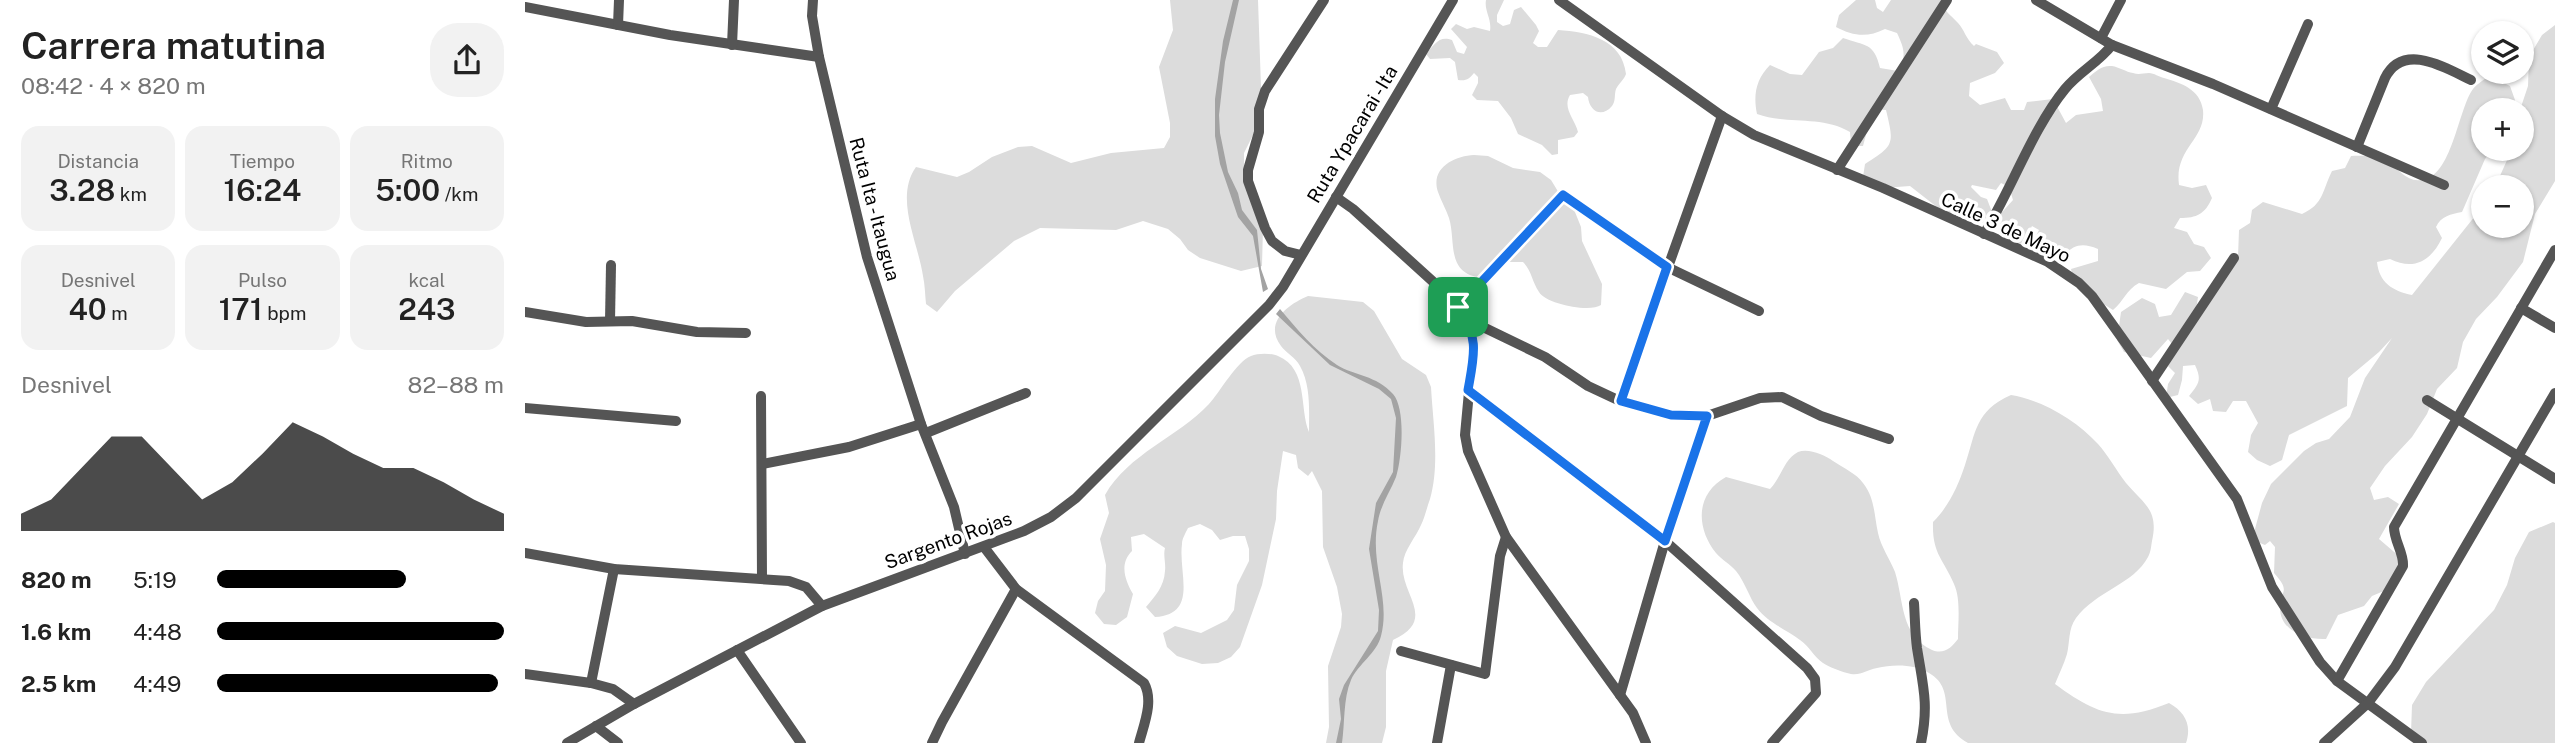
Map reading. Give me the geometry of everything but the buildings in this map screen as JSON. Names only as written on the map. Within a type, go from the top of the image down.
[{"type":"street","points":[[618,25],[619,0]]},
{"type":"street","points":[[732,45],[734,0]]},
{"type":"street","name":"Ruta Ita - Itaugua","points":[[813,0],[812,16],[819,57],[867,257],[923,428],[954,507],[964,554]]},
{"type":"street","points":[[1301,255],[1285,251],[1272,241],[1248,181],[1248,170],[1259,132],[1259,109],[1265,91],[1324,0]]},
{"type":"street","name":"Ruta Ypacarai - Ita","points":[[1283,288],[1452,0]]},
{"type":"street","name":"Calle 3 de Mayo","points":[[1559,0],[1722,116],[1754,135],[2049,262],[2079,283],[2092,296],[2237,499],[2272,587],[2320,662],[2337,681],[2423,743]]},
{"type":"street","points":[[1837,170],[1947,0]]},
{"type":"street","points":[[2036,0],[2112,45],[2213,84],[2444,185]]},
{"type":"street","points":[[2101,38],[2121,0]]},
{"type":"street","points":[[525,7],[732,45],[819,57]]},
{"type":"street","points":[[2271,109],[2308,24]]},
{"type":"street","points":[[1984,234],[2051,109],[2066,87],[2112,45]]},
{"type":"street","points":[[2357,147],[2385,78],[2396,62],[2403,59],[2423,60],[2471,80]]},
{"type":"street","points":[[1621,401],[1722,116]]},
{"type":"street","points":[[1458,307],[1563,195],[1667,267],[1759,311]]},
{"type":"street","points":[[1336,197],[1353,209],[1483,327],[1545,357],[1588,386],[1621,401],[1671,415],[1707,416],[1761,398],[1782,397],[1821,416],[1889,439]]},
{"type":"street","points":[[2337,681],[2403,566],[2394,527],[2555,250]]},
{"type":"street","points":[[2152,381],[2234,258]]},
{"type":"street","points":[[610,321],[611,265]]},
{"type":"street","name":"Sargento Rojas","points":[[567,743],[634,704],[822,606],[985,547],[1051,517],[1076,498],[1283,288]]},
{"type":"street","points":[[1458,307],[1469,322],[1474,338],[1465,435],[1468,450],[1506,537],[1633,713],[1646,743]]},
{"type":"street","points":[[2521,308],[2555,328]]},
{"type":"street","points":[[525,312],[586,322],[632,321],[697,332],[746,333]]},
{"type":"street","points":[[1468,390],[1665,541],[1807,668],[1815,679],[1816,693],[1772,743]]},
{"type":"street","points":[[762,464],[849,447],[923,428],[1026,393]]},
{"type":"street","points":[[2323,743],[2368,703],[2395,667],[2555,393]]},
{"type":"street","points":[[761,396],[762,578]]},
{"type":"street","points":[[2427,400],[2555,479]]},
{"type":"street","points":[[525,408],[676,421]]},
{"type":"street","points":[[1620,695],[1665,541],[1707,416]]},
{"type":"street","points":[[1401,651],[1485,674],[1500,556],[1506,537]]},
{"type":"street","points":[[985,547],[1016,589],[1144,683],[1149,691],[1148,704],[1139,743]]},
{"type":"street","points":[[525,554],[614,569],[789,581],[806,587],[822,606]]},
{"type":"street","points":[[591,683],[614,569]]},
{"type":"street","points":[[932,743],[941,722],[1016,589]]},
{"type":"street","points":[[1914,603],[1917,648],[1925,689],[1925,719],[1921,743]]},
{"type":"street","points":[[737,650],[801,743]]},
{"type":"street","points":[[1437,743],[1451,665]]},
{"type":"street","points":[[525,674],[591,683],[613,689],[634,704]]},
{"type":"street","points":[[596,726],[618,743]]},
{"type":"shaded area","points":[[1170,0],[1258,0],[1262,117],[1244,153],[1244,167],[1263,227],[1262,266],[1241,271],[1200,258],[1188,250],[1168,229],[1143,221],[1116,230],[1040,228],[1014,241],[955,291],[937,312],[926,304],[924,279],[907,206],[910,179],[916,167],[957,177],[992,157],[1018,147],[1032,146],[1071,163],[1111,153],[1164,148],[1170,137],[1170,123],[1159,67],[1173,30]]},
{"type":"shaded area","points":[[1233,0],[1239,0],[1225,62],[1219,115],[1220,133],[1228,172],[1238,193],[1242,210],[1257,230],[1261,269],[1268,289],[1263,292],[1253,236],[1238,217],[1220,164],[1215,136],[1215,99],[1223,41]]},
{"type":"shaded area","points":[[1486,0],[1504,0],[1497,15],[1497,22],[1503,26],[1510,24],[1514,10],[1521,7],[1539,31],[1533,43],[1538,47],[1547,47],[1558,30],[1581,33],[1611,45],[1623,62],[1626,74],[1616,89],[1613,104],[1608,110],[1600,112],[1593,109],[1588,97],[1583,93],[1570,95],[1568,109],[1578,132],[1574,137],[1558,140],[1558,154],[1552,155],[1542,145],[1518,134],[1511,118],[1498,101],[1477,100],[1472,95],[1478,83],[1478,77],[1474,73],[1467,79],[1458,80],[1455,62],[1450,58],[1430,59],[1426,54],[1437,42],[1447,39],[1452,40],[1457,52],[1464,54],[1467,47],[1451,29],[1456,24],[1467,29],[1474,27],[1490,31]]},
{"type":"shaded area","points":[[1856,0],[1875,0],[1877,8],[1883,12],[1891,0],[1942,0],[1946,10],[1960,25],[1971,43],[1997,52],[2004,63],[1995,73],[1970,83],[1969,96],[1980,105],[2005,98],[2011,110],[2024,110],[2027,102],[2053,99],[2066,123],[2076,115],[2103,111],[2101,99],[2089,77],[2108,66],[2135,74],[2153,74],[2189,88],[2201,103],[2203,120],[2181,162],[2179,185],[2192,188],[2206,185],[2212,198],[2203,211],[2196,216],[2180,218],[2174,228],[2187,232],[2194,244],[2204,247],[2211,258],[2200,271],[2187,272],[2166,289],[2139,283],[2113,310],[2105,305],[2101,306],[2074,282],[2071,269],[2098,261],[2098,249],[2079,246],[2064,255],[2050,255],[2038,250],[2035,238],[2039,230],[2032,226],[2023,244],[2012,242],[2002,234],[1995,220],[2013,200],[2009,187],[2001,183],[1996,190],[1972,185],[1981,197],[1987,199],[1992,212],[1983,223],[1942,211],[1910,186],[1883,188],[1863,177],[1865,164],[1890,143],[1886,110],[1873,109],[1863,146],[1851,146],[1850,132],[1839,127],[1757,114],[1757,88],[1761,76],[1770,65],[1790,74],[1802,75],[1819,52],[1833,48],[1843,38],[1871,49],[1880,68],[1898,71],[1903,61],[1903,52],[1897,33],[1885,29],[1860,35],[1836,27],[1839,15]]},
{"type":"shaded area","points":[[2555,25],[2555,181],[2534,218],[2534,175],[2500,175],[2507,161],[2534,161],[2534,98],[2524,98],[2528,84],[2534,84],[2534,49],[2542,35]]},
{"type":"shaded area","points":[[2478,84],[2506,84],[2510,86],[2514,98],[2471,98],[2471,161],[2484,161],[2478,175],[2471,175],[2471,191],[2462,212],[2447,216],[2438,223],[2436,227],[2442,238],[2433,253],[2414,264],[2390,259],[2377,262],[2381,275],[2388,284],[2398,291],[2412,295],[2471,221],[2471,238],[2529,238],[2523,262],[2497,297],[2476,319],[2463,342],[2457,368],[2437,389],[2427,414],[2412,437],[2385,466],[2370,488],[2374,500],[2388,497],[2399,504],[2379,539],[2400,557],[2398,585],[2372,596],[2364,606],[2338,615],[2326,639],[2304,636],[2290,629],[2281,616],[2284,587],[2274,573],[2275,547],[2270,541],[2265,545],[2255,541],[2255,529],[2262,503],[2271,484],[2304,451],[2329,439],[2350,417],[2365,378],[2392,338],[2348,378],[2347,406],[2289,435],[2282,460],[2270,466],[2248,452],[2251,435],[2258,423],[2246,401],[2233,401],[2226,412],[2213,411],[2210,399],[2198,404],[2189,396],[2198,382],[2195,365],[2183,366],[2178,395],[2166,398],[2168,384],[2175,373],[2168,366],[2176,349],[2168,339],[2151,358],[2124,352],[2117,340],[2121,312],[2142,298],[2155,304],[2159,317],[2171,315],[2185,292],[2198,297],[2196,310],[2238,257],[2239,230],[2250,223],[2252,210],[2263,202],[2302,214],[2315,206],[2322,196],[2332,171],[2345,168],[2351,156],[2379,159],[2411,179],[2421,180],[2432,176],[2447,156],[2473,89]]},
{"type":"shaded area","points":[[1474,155],[1488,156],[1513,168],[1540,172],[1551,180],[1562,198],[1573,207],[1581,227],[1582,241],[1602,284],[1601,305],[1578,308],[1550,300],[1539,292],[1523,262],[1501,262],[1478,277],[1461,269],[1454,254],[1449,218],[1436,184],[1437,176],[1445,165]]},
{"type":"shaded area","points":[[1308,296],[1363,302],[1374,311],[1402,359],[1426,375],[1431,387],[1435,472],[1424,519],[1403,563],[1403,574],[1415,615],[1406,632],[1393,640],[1386,671],[1386,727],[1382,743],[1326,743],[1329,727],[1328,666],[1341,627],[1342,614],[1337,587],[1323,547],[1322,491],[1312,471],[1308,476],[1298,468],[1296,455],[1283,451],[1276,519],[1262,585],[1240,647],[1231,657],[1218,663],[1202,664],[1177,656],[1167,647],[1163,633],[1175,626],[1201,633],[1227,620],[1234,610],[1237,585],[1249,561],[1245,536],[1220,540],[1212,530],[1200,524],[1188,528],[1182,542],[1182,600],[1169,614],[1155,617],[1146,607],[1163,582],[1165,548],[1144,534],[1131,537],[1132,551],[1124,567],[1133,594],[1127,617],[1116,625],[1104,624],[1095,613],[1098,601],[1105,591],[1106,565],[1100,539],[1109,513],[1105,495],[1127,468],[1197,416],[1246,359],[1261,354],[1278,356],[1295,370],[1309,432],[1309,398],[1304,374],[1298,363],[1281,346],[1275,329],[1286,309]]},
{"type":"shaded area","points":[[1280,309],[1306,339],[1337,365],[1373,379],[1386,388],[1393,394],[1400,411],[1402,434],[1398,469],[1381,509],[1376,536],[1383,608],[1381,636],[1376,648],[1358,669],[1348,687],[1342,743],[1336,743],[1341,719],[1339,699],[1344,685],[1378,631],[1379,610],[1369,549],[1376,503],[1393,472],[1396,418],[1391,399],[1379,389],[1330,365],[1276,314]]},
{"type":"shaded area","points":[[2011,395],[2046,406],[2089,435],[2102,448],[2152,515],[2154,530],[2148,557],[2134,574],[2094,601],[2073,622],[2067,654],[2055,684],[2084,703],[2109,713],[2136,713],[2169,703],[2186,720],[2186,743],[1968,743],[1957,735],[1951,726],[1943,689],[1938,680],[1929,673],[1911,666],[1897,665],[1852,674],[1825,664],[1803,642],[1761,613],[1736,571],[1709,543],[1702,522],[1702,512],[1704,502],[1716,484],[1726,477],[1770,489],[1793,455],[1807,451],[1821,454],[1853,474],[1867,489],[1879,538],[1895,572],[1905,616],[1914,636],[1932,650],[1940,652],[1947,649],[1958,639],[1958,597],[1936,549],[1933,522],[1956,488],[1984,415],[1999,401]]},
{"type":"shaded area","points":[[2553,522],[2555,743],[2422,743],[2411,733],[2412,705],[2426,682],[2494,610],[2507,585],[2515,558],[2529,532]]},
{"type":"route","points":[[1563,195],[1667,267],[1621,401],[1652,412],[1707,416],[1665,541],[1468,390],[1474,357],[1474,338],[1469,322],[1458,307],[1563,195]]}]
